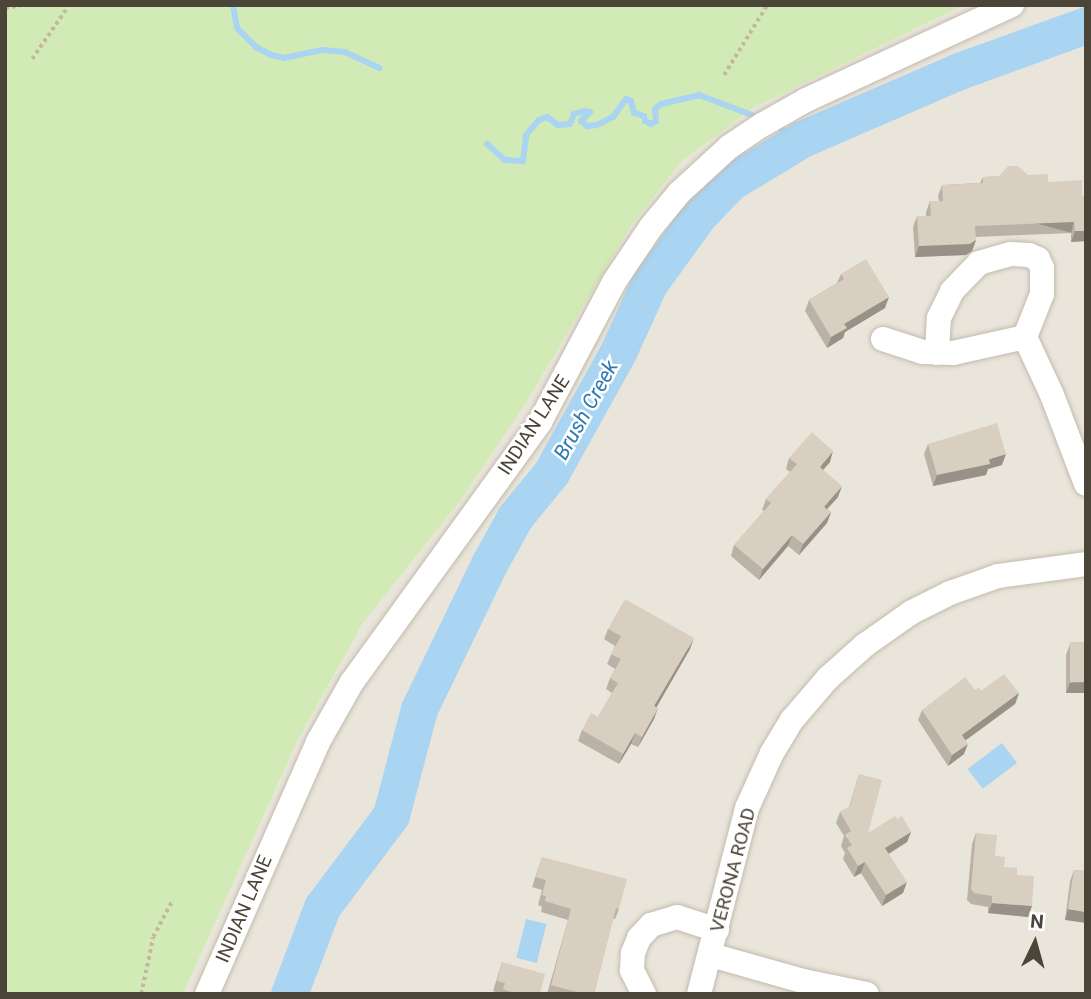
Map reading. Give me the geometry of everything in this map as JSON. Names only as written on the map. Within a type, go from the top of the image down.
[{"type":"street","name":"INDIAN LANE","points":[[207,994],[318,742],[352,682],[540,422],[614,282],[651,227],[679,193],[729,147],[806,100],[1012,5]]},
{"type":"street","points":[[937,353],[939,318],[952,291],[970,269],[1003,256],[1029,255],[1038,259],[1042,268],[1042,294],[1025,337],[1052,395],[1086,484]]},
{"type":"street","points":[[883,339],[923,352],[937,353],[970,351],[1025,337]]},
{"type":"street","name":"VERONA ROAD","points":[[699,994],[747,808],[772,753],[792,720],[828,678],[865,645],[912,612],[950,593],[998,576],[1086,564]]},
{"type":"street","points":[[644,994],[632,970],[639,939],[651,925],[677,918],[717,930]]},
{"type":"street","points":[[711,955],[803,981],[867,994]]},
{"type":"path","points":[[5,8],[22,5]]},
{"type":"path","points":[[32,59],[69,5]]},
{"type":"path","points":[[724,75],[767,5]]},
{"type":"path","points":[[141,994],[153,937],[172,902]]},
{"type":"shaded area","points":[[964,5],[1086,5],[1086,994],[183,994],[298,740],[363,623],[462,499],[528,400],[630,227],[681,162],[753,108]]},
{"type":"green space","points":[[5,5],[964,5],[753,108],[681,162],[630,227],[528,400],[462,499],[363,623],[298,740],[183,994],[5,994]]},
{"type":"water","points":[[1002,743],[1017,763],[983,789],[968,769]]},
{"type":"water","points":[[526,919],[546,924],[537,963],[516,958]]},
{"type":"building","points":[[1008,166],[1018,166],[1028,175],[1048,174],[1048,182],[1082,180],[1082,196],[1086,196],[1086,231],[1075,231],[1074,222],[975,226],[976,240],[970,244],[919,246],[917,216],[931,216],[930,201],[943,201],[942,185],[983,183],[983,177],[999,176]]},
{"type":"building","points":[[866,259],[889,297],[844,324],[847,328],[831,337],[809,300],[844,279],[841,274]]},
{"type":"building","points":[[997,423],[1006,454],[989,459],[990,464],[937,475],[928,444]]},
{"type":"building","points":[[812,432],[833,451],[820,467],[842,486],[824,507],[831,512],[803,544],[792,535],[763,569],[734,545],[771,503],[766,499],[797,464],[789,458]]},
{"type":"building","points":[[625,599],[694,638],[654,706],[658,708],[642,737],[635,733],[623,754],[582,730],[591,713],[598,717],[618,683],[610,678],[621,659],[611,654],[621,636],[608,629]]},
{"type":"building","points":[[1070,642],[1086,642],[1086,682],[1070,682]]},
{"type":"building","points":[[1004,674],[1019,693],[962,735],[968,744],[952,755],[922,710],[965,677],[975,690],[979,687],[981,691]]},
{"type":"building","points":[[859,774],[882,780],[868,833],[895,816],[897,819],[902,816],[911,832],[885,848],[907,882],[886,895],[865,862],[858,866],[847,848],[852,845],[845,835],[851,831],[840,812],[850,806]]},
{"type":"building","points":[[976,833],[997,835],[995,856],[1005,857],[1004,867],[1017,868],[1017,875],[1034,876],[1032,906],[992,903],[992,896],[974,893],[971,889]]},
{"type":"building","points":[[542,857],[627,879],[619,909],[616,908],[594,994],[551,985],[571,909],[545,901],[546,896],[542,895],[546,880],[536,877]]},
{"type":"building","points":[[1074,870],[1086,871],[1086,912],[1068,909]]},
{"type":"building","points":[[502,962],[545,974],[540,994],[510,994],[511,992],[503,989],[505,983],[497,981]]},
{"type":"waterway","points":[[233,5],[237,28],[256,47],[271,55],[284,58],[322,50],[345,52],[379,68]]},
{"type":"waterway","name":"Brush Creek","points":[[289,994],[322,907],[391,815],[419,709],[489,564],[515,517],[551,473],[618,352],[649,284],[698,216],[731,182],[802,139],[959,71],[1086,25]]},
{"type":"waterway","points":[[487,144],[505,160],[523,161],[526,135],[539,120],[547,117],[558,125],[570,124],[574,114],[584,111],[590,112],[581,121],[587,126],[597,125],[613,117],[626,99],[631,101],[634,113],[644,116],[645,121],[651,124],[656,121],[655,109],[661,104],[699,95],[760,118]]},
{"type":"waterway","points":[[776,126],[802,139]]}]
